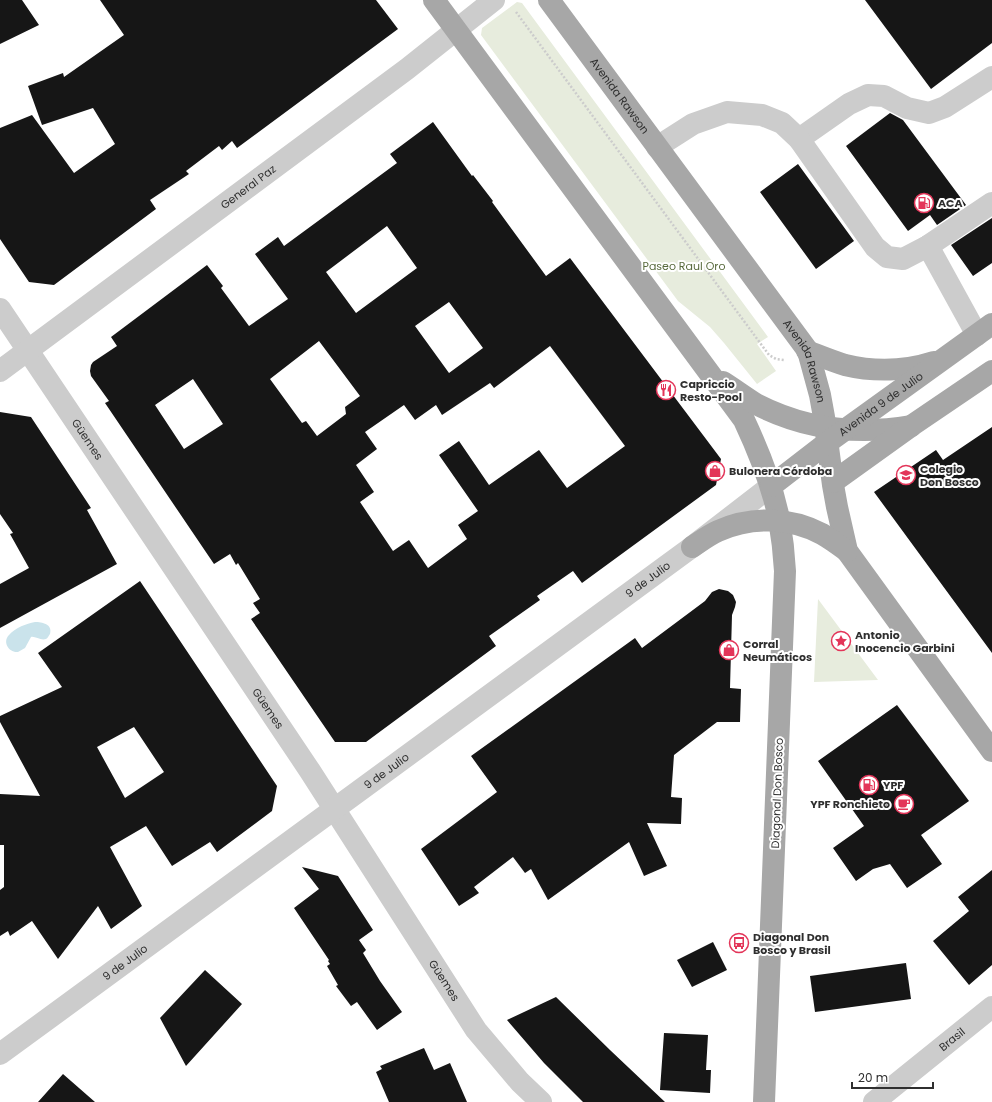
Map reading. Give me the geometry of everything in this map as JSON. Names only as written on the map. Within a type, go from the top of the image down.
[{"type":"main road","points":[[434,0],[744,420],[771,486]]},
{"type":"main road","name":"Avenida Rawson","points":[[549,0],[807,351],[833,433],[833,482],[837,507],[848,551],[992,751]]},
{"type":"main road","name":"Avenida 9 de Julio","points":[[771,486],[833,433],[985,330]]},
{"type":"main road","points":[[807,351],[845,365],[885,370],[925,364],[946,357]]},
{"type":"main road","points":[[700,360],[723,382],[756,404],[833,433],[872,431],[911,426]]},
{"type":"main road","points":[[833,482],[911,426],[992,371]]},
{"type":"main road","name":"Diagonal Don Bosco","points":[[764,1102],[785,571],[783,545],[771,486]]},
{"type":"main road","points":[[692,548],[705,538],[718,531],[732,526],[763,520],[793,523],[808,528],[822,534],[848,551]]},
{"type":"street","name":"General Paz","points":[[0,371],[407,69],[456,30],[503,3]]},
{"type":"street","points":[[799,140],[849,104],[868,95],[884,96],[907,108],[929,114],[945,107],[992,77]]},
{"type":"street","points":[[657,147],[693,124],[727,112],[762,115],[782,123],[799,140],[875,247],[887,257],[903,259],[928,246],[992,204]]},
{"type":"street","points":[[928,246],[985,330]]},
{"type":"street","name":"Güemes","points":[[0,309],[297,752],[476,1030],[520,1082],[541,1102]]},
{"type":"street","name":"9 de Julio","points":[[0,1054],[692,548],[771,486]]},
{"type":"street","name":"Brasil","points":[[874,1102],[992,1006]]},
{"type":"path","points":[[503,3],[769,355],[776,359],[785,360],[807,351]]},
{"type":"green space","name":"Paseo Raul Oro","points":[[517,2],[522,3],[768,337],[757,344],[776,371],[757,384],[710,327],[678,301],[481,35],[482,28]]},
{"type":"green space","points":[[818,599],[878,680],[814,682]]},
{"type":"water","points":[[35,622],[44,623],[50,628],[51,631],[47,638],[42,639],[31,637],[25,648],[18,652],[9,649],[6,641],[9,635],[18,628]]},
{"type":"building","points":[[0,0],[22,0],[39,25],[0,44]]},
{"type":"building","points":[[100,0],[376,0],[398,29],[237,148],[232,141],[222,150],[219,146],[186,171],[189,174],[150,200],[156,209],[54,285],[29,282],[0,239],[0,128],[32,115],[74,173],[115,144],[93,108],[42,125],[28,86],[63,73],[64,77],[124,35]]},
{"type":"building","points":[[865,0],[992,0],[992,43],[931,89]]},
{"type":"building","points":[[890,113],[903,120],[966,205],[937,225],[930,215],[908,231],[846,146]]},
{"type":"building","points":[[433,122],[472,176],[473,175],[493,201],[492,202],[546,276],[570,258],[721,459],[716,485],[582,583],[573,571],[537,596],[540,600],[489,636],[496,646],[366,742],[335,742],[251,619],[260,613],[253,603],[260,599],[238,563],[236,565],[230,554],[214,564],[105,403],[109,401],[91,376],[90,371],[93,362],[117,346],[111,337],[207,265],[223,286],[221,288],[249,326],[288,299],[255,254],[278,237],[284,246],[397,163],[390,154]],"holes":[[[387,226],[417,268],[356,313],[326,272]],[[449,302],[483,348],[449,373],[415,326]],[[319,341],[360,396],[345,407],[346,414],[317,436],[306,421],[302,423],[270,379]],[[550,346],[625,446],[567,488],[539,450],[489,485],[459,441],[439,455],[478,511],[458,525],[467,539],[428,568],[409,540],[393,551],[360,502],[374,492],[356,465],[377,449],[365,432],[404,405],[415,420],[436,405],[442,415],[490,383],[494,388]],[[193,379],[223,424],[184,449],[155,405]]]},
{"type":"building","points":[[798,164],[854,241],[816,269],[760,192]]},
{"type":"building","points":[[992,218],[992,263],[973,276],[951,245]]},
{"type":"building","points":[[0,412],[31,417],[91,508],[87,510],[117,564],[0,628],[0,584],[29,568],[10,534],[13,533],[0,514]]},
{"type":"building","points":[[992,427],[992,653],[874,492],[936,450],[943,460]]},
{"type":"building","points":[[140,581],[277,786],[272,811],[217,852],[210,842],[172,866],[146,826],[110,847],[142,906],[111,929],[98,906],[58,959],[32,921],[10,936],[8,931],[0,936],[0,890],[4,887],[4,845],[0,845],[0,794],[40,796],[0,722],[0,716],[62,687],[38,653]],"holes":[[[134,727],[164,772],[125,798],[97,747]]]},
{"type":"building","points":[[719,589],[728,591],[733,595],[736,602],[732,615],[730,688],[741,689],[740,722],[717,722],[674,755],[671,797],[682,798],[681,824],[647,823],[667,866],[644,876],[629,842],[548,900],[531,869],[525,873],[513,857],[474,887],[479,893],[459,906],[421,849],[497,792],[471,756],[635,638],[642,648],[705,601],[712,592]]},
{"type":"building","points":[[897,705],[969,801],[921,835],[942,864],[907,888],[890,864],[873,869],[856,881],[833,848],[864,826],[818,761]]},
{"type":"building","points":[[302,867],[338,876],[373,930],[359,940],[366,950],[363,953],[380,981],[402,1012],[377,1030],[357,1002],[351,1006],[336,986],[338,985],[327,966],[330,964],[328,961],[329,960],[294,908],[319,889]]},
{"type":"building","points":[[992,870],[992,965],[969,985],[933,941],[969,911],[958,897]]},
{"type":"building","points":[[713,942],[727,970],[692,987],[677,960]]},
{"type":"building","points":[[906,963],[911,999],[815,1012],[810,976]]},
{"type":"building","points":[[205,970],[242,1004],[186,1066],[160,1018]]},
{"type":"building","points":[[556,997],[665,1102],[583,1102],[544,1063],[507,1020]]},
{"type":"building","points":[[664,1033],[708,1035],[706,1070],[711,1070],[710,1093],[660,1090]]},
{"type":"building","points":[[424,1048],[434,1070],[450,1063],[467,1102],[389,1102],[376,1072],[382,1069],[380,1066]]},
{"type":"building","points":[[63,1074],[95,1102],[38,1102]]},
{"type":"place","name":"ACA","points":[[924,203]]},
{"type":"place","name":"Capriccio Resto-Pool","points":[[666,390]]},
{"type":"place","name":"Bulonera Córdoba","points":[[715,471]]},
{"type":"place","name":"Colegio Don Bosco","points":[[906,475]]},
{"type":"place","name":"Antonio Inocencio Garbini","points":[[841,641]]},
{"type":"place","name":"Corral Neumáticos","points":[[729,650]]},
{"type":"place","name":"YPF","points":[[869,785]]},
{"type":"place","name":"YPF Ronchieto","points":[[904,804]]},
{"type":"place","name":"Diagonal Don Bosco y Brasil","points":[[739,943]]}]
